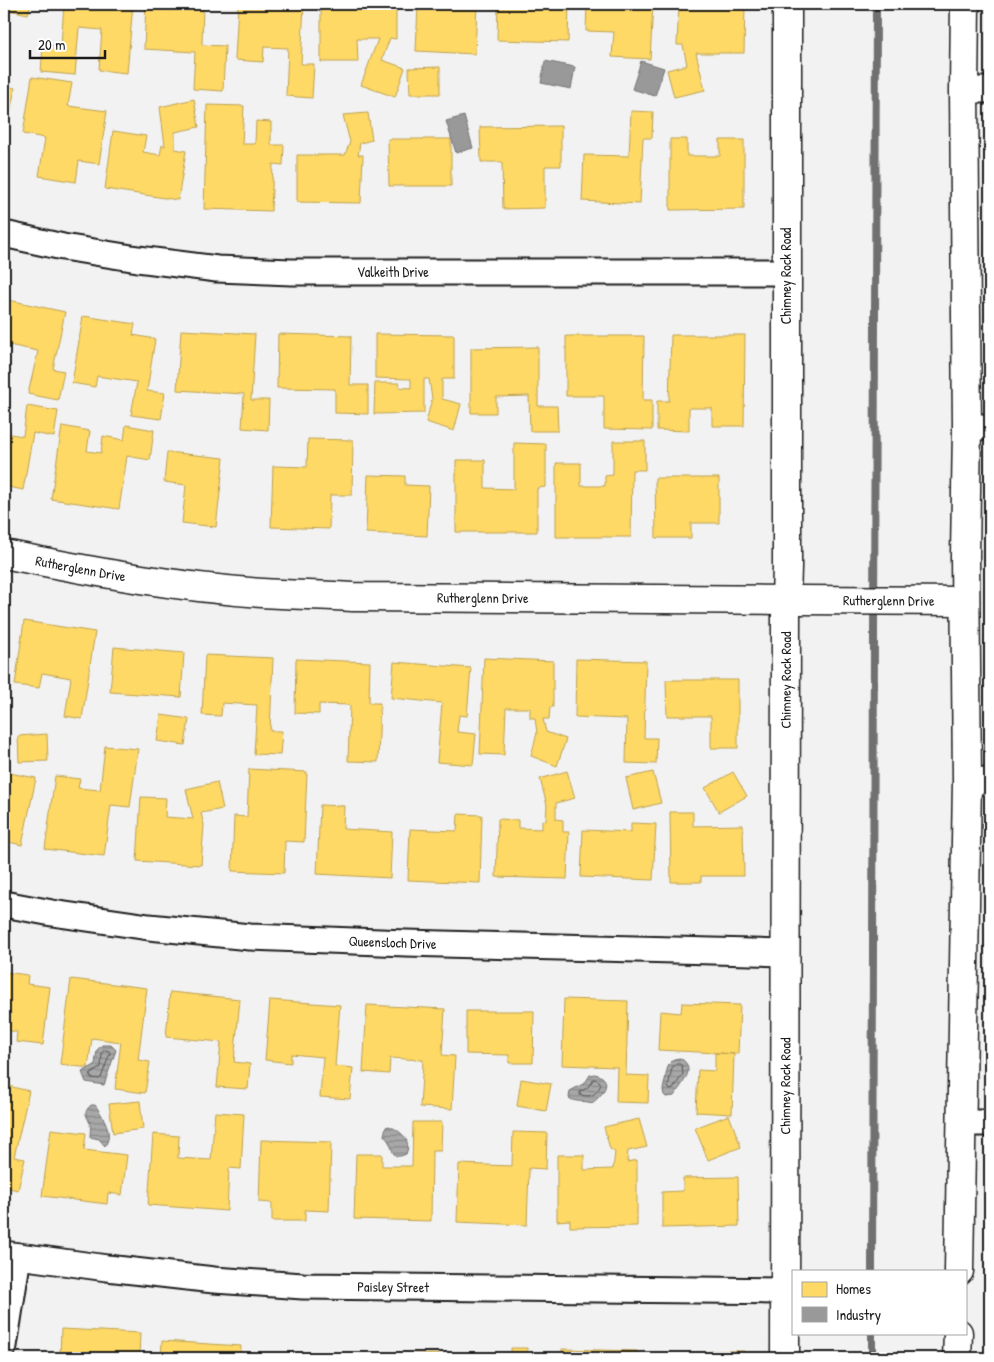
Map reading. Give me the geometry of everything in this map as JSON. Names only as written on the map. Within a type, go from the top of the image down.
[{"type":"main road","name":"Chimney Rock Road","points":[[785,1358],[787,4]]},
{"type":"main road","points":[[959,1270],[961,1123],[978,782],[965,601],[979,427],[977,90],[965,4]]},
{"type":"main road","name":"Rutherglenn Drive","points":[[4,554],[75,568],[182,585],[261,593],[363,597],[965,601]]},
{"type":"main road","points":[[957,1358],[958,1334]]},
{"type":"street","name":"Valkeith Drive","points":[[4,234],[64,247],[217,269],[292,272],[786,272]]},
{"type":"street","name":"Queensloch Drive","points":[[4,904],[149,927],[250,937],[406,943],[785,952]]},
{"type":"street","points":[[961,1123],[990,1123]]},
{"type":"street","points":[[4,1346],[11,1255]]},
{"type":"street","name":"Paisley Street","points":[[11,1255],[214,1280],[303,1286],[785,1291]]},
{"type":"water","points":[[102,1045],[111,1045],[116,1050],[104,1085],[86,1082],[82,1072],[95,1065],[97,1050]]},
{"type":"water","points":[[680,1058],[688,1067],[688,1072],[684,1082],[674,1096],[666,1097],[663,1090],[668,1065],[674,1059]]},
{"type":"water","points":[[590,1075],[601,1076],[606,1083],[603,1092],[596,1100],[592,1103],[569,1098],[570,1091],[585,1083]]},
{"type":"water","points":[[91,1105],[95,1105],[108,1130],[105,1146],[99,1139],[90,1137],[90,1126],[86,1112]]},
{"type":"water","points":[[389,1126],[398,1131],[406,1140],[408,1144],[406,1154],[398,1156],[394,1154],[389,1141],[384,1135],[386,1127]]},
{"type":"building: Homes","points":[[4,4],[31,4],[28,14],[4,9]]},
{"type":"building: Homes","points":[[64,4],[133,4],[127,73],[99,70],[102,30],[79,28],[75,75],[41,72],[43,44],[61,46]]},
{"type":"building: Homes","points":[[146,4],[203,4],[202,45],[225,46],[223,91],[193,89],[195,52],[144,49]]},
{"type":"building: Homes","points":[[238,4],[304,4],[301,64],[314,64],[312,98],[286,96],[288,48],[264,47],[263,62],[235,60]]},
{"type":"building: Homes","points":[[321,4],[396,4],[396,39],[390,38],[382,60],[405,68],[395,97],[361,85],[378,39],[357,39],[358,62],[321,62]]},
{"type":"building: Homes","points":[[418,4],[477,4],[475,54],[416,51]]},
{"type":"building: Homes","points":[[498,4],[569,4],[568,42],[497,40]]},
{"type":"building: Homes","points":[[587,4],[653,4],[650,59],[612,57],[614,32],[586,31]]},
{"type":"building: Homes","points":[[679,4],[745,4],[744,53],[696,53],[705,90],[674,97],[667,70],[687,65],[683,45],[677,45]]},
{"type":"building: Homes","points":[[440,67],[440,94],[410,94],[409,68]]},
{"type":"building: Homes","points":[[32,77],[72,83],[68,106],[107,111],[99,164],[79,161],[76,182],[39,176],[45,138],[23,134]]},
{"type":"building: Homes","points":[[4,86],[15,88],[4,142]]},
{"type":"building: Homes","points":[[194,99],[199,127],[175,132],[175,149],[186,151],[178,200],[105,189],[113,131],[146,136],[143,152],[160,155],[162,145],[165,146],[160,107]]},
{"type":"building: Homes","points":[[207,105],[244,106],[242,144],[255,144],[256,121],[271,122],[271,145],[284,145],[283,165],[273,164],[271,211],[204,209]]},
{"type":"building: Homes","points":[[631,111],[653,112],[652,138],[643,138],[640,204],[582,201],[584,155],[629,156]]},
{"type":"building: Homes","points":[[368,113],[372,140],[360,143],[358,155],[363,155],[361,203],[297,202],[297,155],[345,155],[350,142],[343,115]]},
{"type":"building: Homes","points":[[561,126],[561,166],[545,166],[545,208],[503,209],[502,162],[481,162],[480,127]]},
{"type":"building: Homes","points":[[388,139],[451,139],[451,186],[389,186]]},
{"type":"building: Homes","points":[[670,139],[687,139],[687,156],[720,156],[720,140],[744,140],[744,209],[670,210]]},
{"type":"building: Homes","points":[[4,299],[65,312],[53,369],[64,371],[58,400],[28,394],[38,351],[4,344]]},
{"type":"building: Homes","points":[[83,316],[135,324],[133,335],[155,339],[147,391],[165,393],[161,419],[131,415],[137,382],[97,376],[95,387],[72,383]]},
{"type":"building: Homes","points":[[181,330],[255,334],[251,400],[269,400],[268,430],[242,428],[244,394],[177,390]]},
{"type":"building: Homes","points":[[278,334],[351,336],[350,385],[368,385],[368,414],[335,413],[335,389],[277,388]]},
{"type":"building: Homes","points":[[375,334],[454,335],[454,379],[442,379],[442,399],[461,404],[454,431],[426,422],[432,399],[429,379],[424,379],[424,413],[374,414],[375,383],[399,383],[399,387],[411,388],[411,379],[375,378]]},
{"type":"building: Homes","points":[[671,335],[745,335],[744,426],[712,426],[712,408],[689,408],[689,431],[657,430],[657,401],[669,401]]},
{"type":"building: Homes","points":[[566,336],[644,336],[643,400],[652,400],[652,430],[604,429],[604,396],[566,396]]},
{"type":"building: Homes","points":[[538,347],[538,406],[557,406],[558,431],[530,431],[529,396],[496,397],[496,413],[471,413],[471,348]]},
{"type":"building: Homes","points":[[27,406],[58,411],[54,437],[33,433],[23,490],[4,486],[4,433],[23,436]]},
{"type":"building: Homes","points":[[126,425],[154,430],[150,460],[127,456],[119,509],[51,499],[62,426],[90,431],[87,451],[101,453],[103,436],[124,440]]},
{"type":"building: Homes","points":[[308,439],[353,440],[352,495],[330,495],[329,529],[271,527],[273,466],[307,467]]},
{"type":"building: Homes","points":[[613,441],[645,441],[645,470],[632,470],[631,537],[556,537],[556,463],[581,463],[581,486],[605,486],[605,476],[613,475]]},
{"type":"building: Homes","points":[[514,443],[546,444],[546,487],[537,488],[537,532],[456,532],[456,460],[485,460],[485,488],[514,489]]},
{"type":"building: Homes","points":[[167,452],[224,458],[216,527],[182,523],[186,485],[164,482]]},
{"type":"building: Homes","points":[[368,475],[405,476],[405,485],[429,486],[427,536],[366,533]]},
{"type":"building: Homes","points":[[655,478],[719,478],[719,523],[691,523],[691,538],[656,538]]},
{"type":"building: Homes","points":[[24,621],[95,632],[82,719],[65,716],[71,678],[42,673],[39,688],[15,685]]},
{"type":"building: Homes","points":[[114,647],[184,653],[181,697],[110,692]]},
{"type":"building: Homes","points":[[4,650],[9,652],[4,678]]},
{"type":"building: Homes","points":[[205,655],[273,658],[270,731],[282,731],[280,755],[254,754],[257,705],[222,703],[221,716],[202,715]]},
{"type":"building: Homes","points":[[484,658],[553,661],[553,707],[550,707],[549,719],[543,719],[546,732],[566,739],[557,766],[531,756],[537,733],[535,718],[530,718],[530,708],[506,708],[504,755],[480,754]]},
{"type":"building: Homes","points":[[296,659],[370,662],[369,703],[380,703],[378,762],[348,761],[350,705],[319,704],[319,714],[295,713]]},
{"type":"building: Homes","points":[[576,659],[646,661],[644,738],[657,738],[656,764],[626,763],[627,719],[575,717]]},
{"type":"building: Homes","points":[[394,662],[471,668],[467,716],[459,715],[457,732],[476,734],[473,765],[437,762],[442,703],[391,698]]},
{"type":"building: Homes","points":[[666,680],[738,680],[738,748],[711,748],[711,716],[667,716]]},
{"type":"building: Homes","points":[[161,715],[189,719],[185,745],[157,741]]},
{"type":"building: Homes","points":[[47,734],[48,761],[19,762],[18,736]]},
{"type":"building: Homes","points":[[105,746],[138,749],[130,807],[111,805],[104,856],[45,849],[55,776],[80,779],[78,788],[100,790]]},
{"type":"building: Homes","points":[[249,769],[307,772],[304,842],[285,841],[284,873],[232,871],[234,816],[247,817]]},
{"type":"building: Homes","points":[[567,771],[575,798],[556,803],[556,819],[563,820],[563,832],[569,832],[567,879],[496,877],[498,819],[518,820],[518,828],[542,829],[542,820],[546,821],[547,805],[540,779]]},
{"type":"building: Homes","points":[[4,772],[36,778],[22,845],[4,841]]},
{"type":"building: Homes","points":[[653,772],[661,803],[633,810],[626,778]]},
{"type":"building: Homes","points":[[733,772],[747,796],[719,812],[705,788]]},
{"type":"building: Homes","points":[[217,782],[223,809],[201,813],[204,825],[201,865],[137,861],[141,797],[166,798],[165,817],[193,819],[186,789]]},
{"type":"building: Homes","points":[[320,805],[344,806],[343,829],[392,832],[390,878],[317,874]]},
{"type":"building: Homes","points":[[670,812],[693,812],[693,826],[743,825],[744,876],[701,876],[701,882],[671,882]]},
{"type":"building: Homes","points":[[458,814],[482,815],[480,883],[408,880],[410,829],[457,831]]},
{"type":"building: Homes","points":[[631,823],[656,824],[653,880],[581,877],[583,830],[631,832]]},
{"type":"building: Homes","points":[[4,972],[28,975],[27,984],[50,987],[43,1045],[16,1042],[17,1032],[4,1030]]},
{"type":"building: Homes","points":[[71,979],[147,988],[138,1060],[150,1062],[145,1093],[115,1089],[121,1042],[92,1038],[88,1068],[60,1064]]},
{"type":"building: Homes","points":[[170,992],[240,999],[234,1062],[250,1064],[248,1089],[217,1087],[221,1042],[166,1037]]},
{"type":"building: Homes","points":[[564,999],[628,1001],[626,1075],[649,1076],[648,1103],[616,1102],[617,1067],[562,1065]]},
{"type":"building: Homes","points":[[270,1000],[340,1005],[335,1066],[353,1068],[350,1099],[320,1097],[323,1057],[291,1054],[291,1063],[265,1060]]},
{"type":"building: Homes","points":[[682,1003],[740,1005],[738,1054],[658,1050],[660,1011],[681,1013]]},
{"type":"building: Homes","points":[[367,1005],[445,1009],[442,1055],[455,1056],[452,1109],[420,1107],[423,1060],[390,1058],[389,1074],[363,1072]]},
{"type":"building: Homes","points":[[466,1011],[534,1011],[533,1063],[509,1063],[509,1055],[466,1054]]},
{"type":"building: Homes","points":[[715,1053],[734,1054],[732,1114],[696,1112],[698,1070],[715,1071]]},
{"type":"building: Homes","points":[[521,1079],[551,1084],[546,1111],[517,1106]]},
{"type":"building: Homes","points":[[4,1085],[29,1091],[14,1157],[25,1159],[18,1190],[4,1187]]},
{"type":"building: Homes","points":[[140,1101],[143,1129],[113,1133],[109,1104]]},
{"type":"building: Homes","points":[[215,1112],[244,1114],[241,1169],[229,1168],[227,1211],[148,1205],[153,1134],[179,1136],[178,1158],[211,1160]]},
{"type":"building: Homes","points":[[729,1115],[741,1147],[708,1160],[695,1128]]},
{"type":"building: Homes","points":[[639,1119],[647,1147],[628,1151],[627,1162],[637,1160],[637,1226],[570,1227],[570,1220],[557,1221],[557,1155],[584,1155],[584,1170],[613,1169],[615,1152],[610,1149],[604,1127]]},
{"type":"building: Homes","points":[[413,1122],[442,1122],[441,1151],[432,1151],[431,1221],[354,1219],[356,1154],[382,1154],[382,1166],[412,1166]]},
{"type":"building: Homes","points":[[51,1129],[86,1133],[84,1150],[127,1155],[122,1195],[108,1193],[107,1204],[42,1196]]},
{"type":"building: Homes","points":[[513,1132],[547,1133],[546,1169],[529,1168],[527,1225],[457,1222],[459,1164],[512,1166]]},
{"type":"building: Homes","points":[[261,1140],[331,1142],[329,1211],[305,1210],[305,1221],[272,1221],[272,1203],[259,1202]]},
{"type":"building: Homes","points":[[738,1177],[739,1226],[662,1228],[662,1192],[683,1191],[683,1178]]},
{"type":"building: Homes","points":[[61,1329],[140,1333],[139,1358],[60,1358]]},
{"type":"building: Homes","points":[[162,1341],[241,1346],[240,1358],[161,1358]]},
{"type":"building: Homes","points":[[511,1348],[527,1348],[527,1358],[511,1358]]},
{"type":"building: Homes","points":[[562,1349],[637,1351],[637,1358],[562,1358]]},
{"type":"building: Homes","points":[[712,1351],[744,1351],[744,1358],[712,1358]]},
{"type":"building: Homes","points":[[259,1354],[340,1356],[340,1358],[259,1358]]},
{"type":"building: Homes","points":[[439,1354],[439,1358],[362,1358],[362,1355]]},
{"type":"building: Industry","points":[[545,61],[575,67],[571,89],[541,83]]},
{"type":"building: Industry","points":[[641,61],[664,68],[655,96],[632,89]]},
{"type":"building: Industry","points":[[464,116],[473,148],[456,153],[446,121]]},
{"type":"waterway","points":[[872,1270],[876,4]]},
{"type":"waterway","points":[[872,1334],[872,1358]]}]
